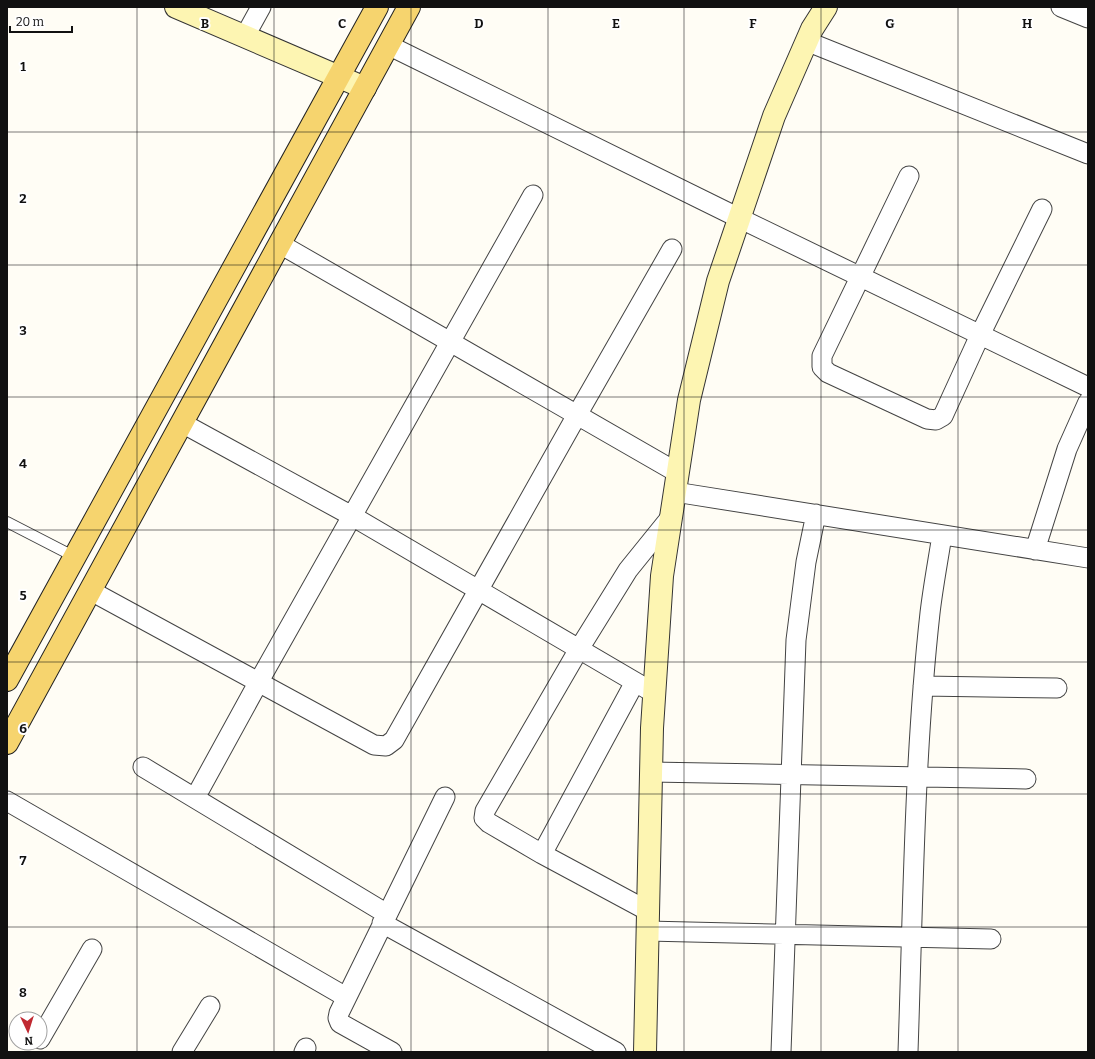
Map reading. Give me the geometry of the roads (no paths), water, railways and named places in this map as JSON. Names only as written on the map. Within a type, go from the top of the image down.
[{"type":"main road","points":[[7,680],[377,7]]},
{"type":"main road","points":[[7,743],[409,7]]},
{"type":"street","points":[[176,7],[365,88]]},
{"type":"street","points":[[245,36],[261,7]]},
{"type":"street","points":[[645,1052],[654,693],[662,576],[689,400],[718,281],[774,116],[806,41],[826,7]]},
{"type":"street","points":[[1061,7],[1088,18]]},
{"type":"street","points":[[806,41],[1088,154]]},
{"type":"street","points":[[388,45],[739,218],[1088,387]]},
{"type":"street","points":[[909,176],[822,356],[822,366],[828,373],[928,419],[936,420],[943,416],[980,335],[1042,209]]},
{"type":"street","points":[[195,798],[258,683],[534,195]]},
{"type":"street","points":[[280,244],[577,415],[676,482],[816,514],[1088,558]]},
{"type":"street","points":[[91,591],[374,745],[386,746],[394,740],[672,249]]},
{"type":"street","points":[[1035,550],[1067,449],[1088,402]]},
{"type":"street","points":[[182,423],[352,516],[654,693]]},
{"type":"street","points":[[781,1052],[796,640],[806,562],[816,514]]},
{"type":"street","points":[[670,518],[628,570],[579,649],[485,811],[484,818],[489,823],[542,854],[648,921],[785,934],[991,939]]},
{"type":"street","points":[[908,1052],[917,777],[930,612],[942,535]]},
{"type":"street","points":[[542,854],[635,682]]},
{"type":"street","points":[[923,686],[1057,688]]},
{"type":"street","points":[[143,767],[195,798],[385,919],[616,1052]]},
{"type":"street","points":[[651,772],[1026,779]]},
{"type":"street","points":[[392,1052],[340,1023],[338,1018],[339,1013],[445,797]]},
{"type":"street","points":[[7,801],[346,997]]},
{"type":"street","points":[[48,1026],[92,949]]},
{"type":"street","points":[[182,1052],[210,1006]]},
{"type":"lane","points":[[7,522],[75,557]]}]
